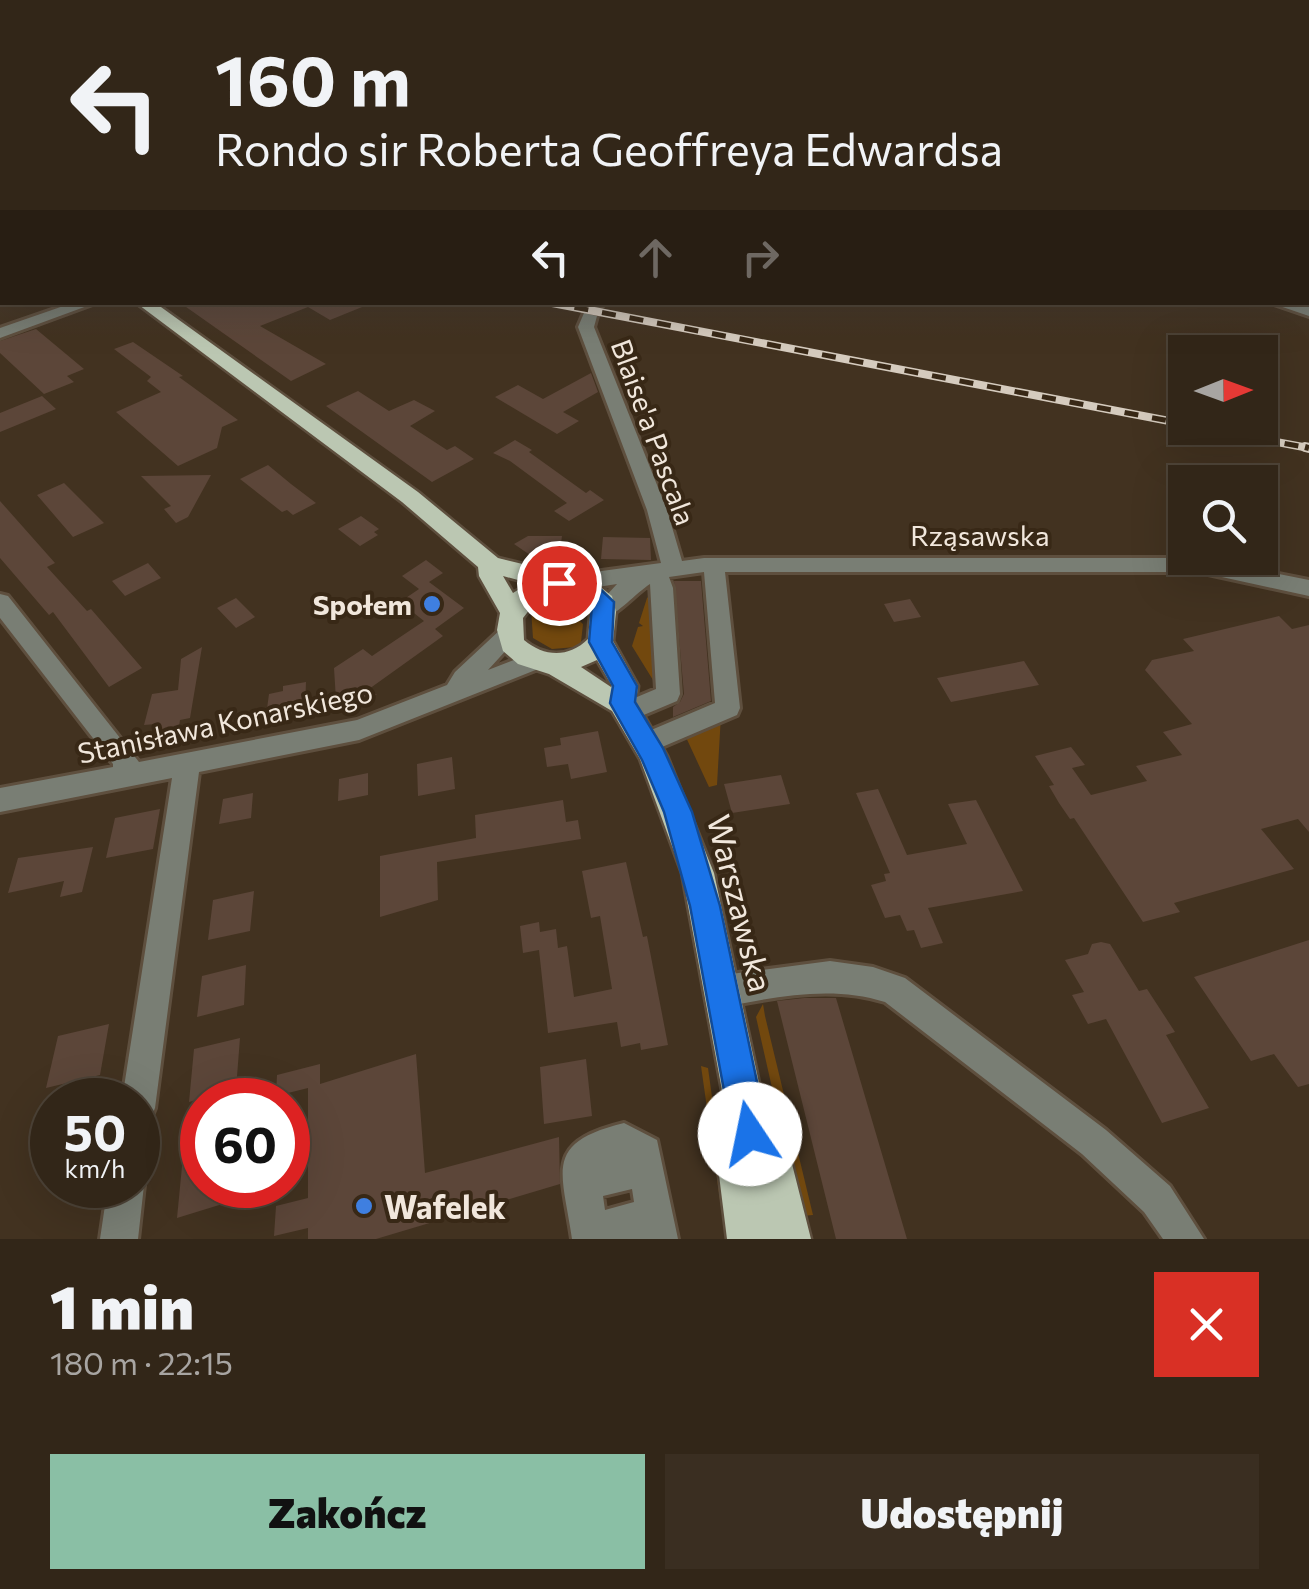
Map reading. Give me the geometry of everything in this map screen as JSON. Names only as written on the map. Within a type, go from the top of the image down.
[{"type":"main road","points":[[148,305],[410,497],[490,564],[565,583],[598,596],[604,610],[600,642],[584,656],[545,663],[518,651],[490,564]]},
{"type":"main road","points":[[510,623],[524,595],[565,583]]},
{"type":"main road","name":"Warszawska","points":[[600,642],[625,686],[625,707],[678,812],[698,874],[750,1134],[772,1164],[790,1239]]},
{"type":"main road","name":"Warszawska","points":[[545,663],[575,674],[600,698],[625,707]]},
{"type":"main road","name":"Warszawska","points":[[748,1239],[738,1167],[750,1134]]},
{"type":"street","points":[[0,334],[82,305]]},
{"type":"street","points":[[1284,305],[1309,312]]},
{"type":"street","name":"Blaise'a Pascala","points":[[597,307],[586,326],[657,510],[668,694],[625,707]]},
{"type":"street","points":[[646,743],[728,708],[714,564]]},
{"type":"street","name":"Rząsawska","points":[[565,583],[714,564],[1199,565],[1309,588]]},
{"type":"street","points":[[604,610],[659,570]]},
{"type":"street","points":[[0,602],[126,761],[126,776]]},
{"type":"street","name":"Stanisława Konarskiego","points":[[457,690],[510,623]]},
{"type":"street","name":"Stanisława Konarskiego","points":[[0,800],[358,730],[409,714],[457,690],[545,663]]},
{"type":"street","points":[[142,1078],[187,766]]},
{"type":"street","points":[[723,991],[834,974],[865,978],[894,989],[1094,1142],[1157,1199],[1185,1239]]},
{"type":"street","points":[[624,1141],[644,1152],[657,1228],[590,1235],[580,1167],[592,1149],[624,1141]]},
{"type":"street","points":[[118,1239],[123,1208]]},
{"type":"shaded area","points":[[659,588],[661,693],[632,646],[638,627],[643,626],[639,623],[647,598]]},
{"type":"shaded area","points":[[552,596],[583,624],[581,642],[576,647],[552,649],[533,638],[531,609],[536,599]]},
{"type":"shaded area","points":[[721,715],[717,785],[709,787],[684,733]]},
{"type":"shaded area","points":[[763,1004],[813,1215],[801,1216],[756,1017]]},
{"type":"shaded area","points":[[701,1066],[708,1068],[730,1227],[724,1228]]},
{"type":"building","points":[[183,305],[367,305],[330,320],[308,307],[260,326],[326,364],[291,381]]},
{"type":"building","points":[[36,329],[84,369],[67,376],[74,382],[44,394],[0,353],[0,341]]},
{"type":"building","points":[[133,342],[238,420],[222,427],[217,448],[178,466],[116,412],[161,392],[147,381],[151,377],[114,349]]},
{"type":"building","points":[[591,373],[598,392],[563,412],[579,421],[557,434],[495,397],[518,385],[543,399]]},
{"type":"building","points":[[358,391],[389,411],[414,400],[435,411],[410,426],[447,450],[455,446],[474,459],[432,482],[326,406]]},
{"type":"building","points":[[42,396],[56,409],[0,432],[0,413]]},
{"type":"building","points":[[515,440],[586,493],[590,490],[604,500],[569,521],[554,511],[567,503],[493,453]]},
{"type":"building","points":[[268,465],[316,503],[293,515],[287,510],[282,512],[240,479]]},
{"type":"building","points":[[211,475],[188,517],[176,523],[164,509],[171,506],[141,476]]},
{"type":"building","points":[[64,483],[104,523],[73,537],[37,495]]},
{"type":"building","points":[[0,501],[55,563],[47,567],[87,611],[91,609],[142,668],[109,687],[53,612],[49,615],[0,558]]},
{"type":"building","points":[[361,516],[379,529],[374,532],[378,535],[360,546],[338,529]]},
{"type":"building","points":[[528,536],[562,536],[559,558],[533,557],[514,544]]},
{"type":"building","points":[[603,537],[650,538],[651,560],[601,559]]},
{"type":"building","points":[[426,560],[443,573],[429,582],[464,608],[435,629],[443,636],[369,689],[377,695],[336,700],[334,668],[363,649],[372,656],[424,621],[400,602],[419,589],[402,576]]},
{"type":"building","points":[[148,563],[161,578],[125,596],[112,581]]},
{"type":"building","points":[[674,581],[701,581],[711,701],[673,717],[673,707],[684,694]]},
{"type":"building","points":[[236,598],[255,617],[236,628],[217,608]]},
{"type":"building","points":[[910,599],[921,617],[894,622],[884,604]]},
{"type":"building","points":[[1279,616],[1292,629],[1309,625],[1309,832],[1298,819],[1261,829],[1294,869],[1174,903],[1180,912],[1143,922],[1074,818],[1070,819],[1059,803],[1049,786],[1054,785],[1035,756],[1071,747],[1085,765],[1072,768],[1091,795],[1147,781],[1136,766],[1182,755],[1163,732],[1192,724],[1145,670],[1152,660],[1194,651],[1183,639]]},
{"type":"building","points":[[202,647],[190,718],[180,720],[179,727],[155,731],[156,724],[144,725],[152,694],[178,690],[181,659]]},
{"type":"building","points":[[1024,661],[1039,685],[951,702],[937,678]]},
{"type":"building","points":[[306,682],[305,709],[266,716],[269,694],[283,691],[283,686]]},
{"type":"building","points":[[598,731],[607,772],[571,779],[568,764],[547,767],[544,748],[561,745],[560,738]]},
{"type":"building","points":[[452,757],[455,789],[418,796],[417,764]]},
{"type":"building","points":[[368,773],[368,795],[338,801],[339,779]]},
{"type":"building","points":[[781,775],[790,804],[732,813],[724,784]]},
{"type":"building","points":[[878,789],[907,855],[967,844],[948,804],[976,800],[1023,891],[928,908],[943,943],[921,948],[914,930],[907,931],[900,915],[885,918],[871,885],[886,881],[884,874],[890,873],[856,793]]},
{"type":"building","points":[[253,793],[251,818],[219,824],[223,799]]},
{"type":"building","points":[[563,800],[566,822],[578,820],[581,839],[437,862],[438,900],[380,917],[380,856],[476,838],[475,815]]},
{"type":"building","points":[[160,809],[153,849],[106,858],[115,818]]},
{"type":"building","points":[[93,847],[82,892],[60,897],[64,881],[8,893],[18,858]]},
{"type":"building","points":[[626,862],[643,937],[647,936],[668,1045],[641,1050],[640,1043],[621,1047],[617,1022],[548,1033],[539,950],[523,953],[520,926],[539,922],[540,932],[556,929],[558,948],[567,946],[574,997],[612,989],[600,916],[591,918],[582,871]]},
{"type":"building","points":[[254,891],[250,931],[208,940],[213,900]]},
{"type":"building","points":[[1309,940],[1309,1084],[1298,1087],[1274,1054],[1251,1061],[1194,977]]},
{"type":"building","points":[[1092,944],[1110,944],[1139,991],[1147,989],[1175,1032],[1166,1035],[1209,1108],[1162,1123],[1106,1019],[1088,1024],[1072,995],[1084,992],[1065,960],[1088,954]]},
{"type":"building","points":[[246,965],[244,1005],[197,1017],[202,976]]},
{"type":"building","points":[[836,998],[907,1239],[836,1239],[777,1001]]},
{"type":"building","points":[[109,1024],[100,1075],[48,1078],[58,1036]]},
{"type":"building","points":[[240,1038],[237,1078],[191,1078],[194,1049]]},
{"type":"building","points":[[416,1054],[425,1173],[559,1137],[560,1184],[376,1239],[308,1239],[308,1228],[274,1236],[276,1208],[310,1208],[310,1078],[277,1078],[277,1075],[320,1064],[320,1084]]},
{"type":"building","points":[[586,1059],[592,1116],[544,1124],[540,1067]]},
{"type":"building","points":[[180,1187],[180,1208],[210,1208],[177,1218]]},
{"type":"railway","points":[[563,305],[1168,421]]},
{"type":"railway","points":[[1278,442],[1309,448],[1305,447]]},
{"type":"place","name":"Społem","points":[[432,604]]},
{"type":"place","name":"Wafelek","points":[[364,1206]]},
{"type":"route","points":[[559,583],[592,590],[603,602],[600,642],[625,686],[622,703],[654,756],[678,812],[698,874],[750,1134]]}]
